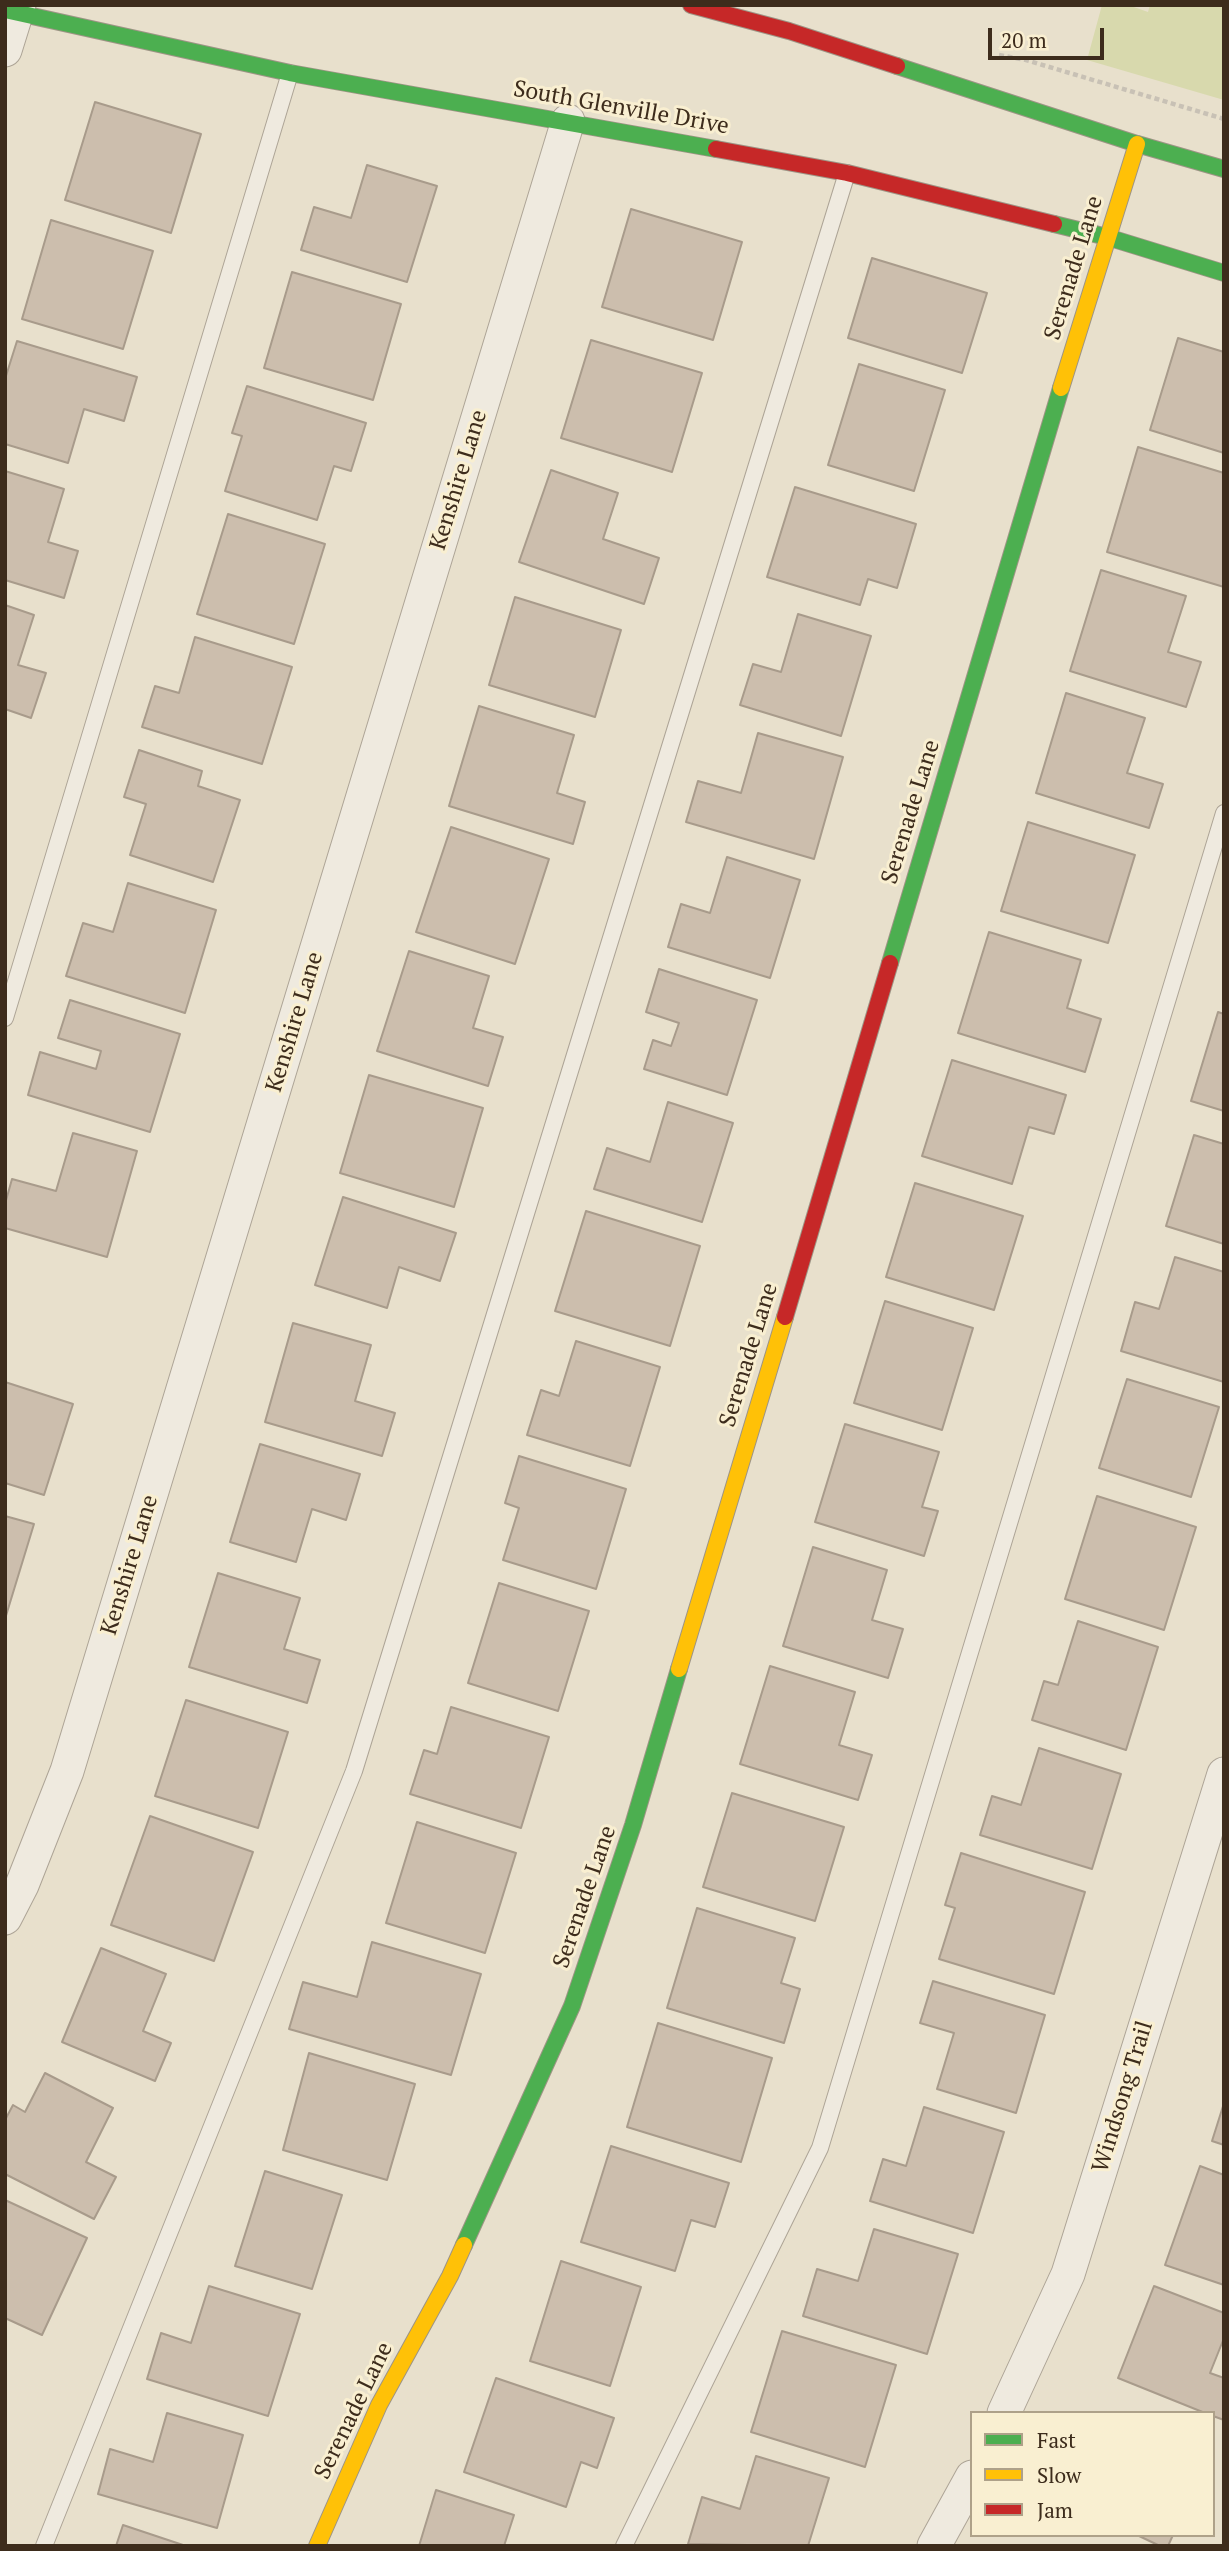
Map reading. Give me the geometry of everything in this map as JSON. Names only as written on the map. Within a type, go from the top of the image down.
[{"type":"street","points":[[691,5],[789,31],[1137,144],[1224,169]]},
{"type":"street","points":[[5,50],[13,10]]},
{"type":"street","name":"South Glenville Drive","points":[[13,10],[290,73],[847,173],[1107,237],[1224,273]]},
{"type":"street","name":"Kenshire Lane","points":[[5,1918],[23,1885],[67,1771],[569,121]]},
{"type":"street","name":"Serenade Lane","points":[[317,2546],[379,2404],[450,2276],[572,2006],[633,1825],[1137,144]]},
{"type":"street","name":"Windsong Trail","points":[[1005,2411],[1068,2274],[1224,1774]]},
{"type":"street","points":[[934,2546],[970,2481]]},
{"type":"lane","points":[[5,1018],[290,73]]},
{"type":"lane","points":[[44,2546],[354,1771],[847,173]]},
{"type":"lane","points":[[624,2546],[820,2148],[1224,813]]},
{"type":"green space","points":[[1102,5],[1128,5],[1148,12],[1150,5],[1224,5],[1224,100],[1087,60]]},
{"type":"building","points":[[95,102],[201,134],[171,233],[65,200]]},
{"type":"building","points":[[367,165],[437,186],[407,282],[301,250],[314,207],[351,218]]},
{"type":"building","points":[[631,209],[742,242],[713,340],[602,307]]},
{"type":"building","points":[[51,220],[153,251],[123,349],[22,319]]},
{"type":"building","points":[[872,258],[987,293],[962,373],[848,338]]},
{"type":"building","points":[[292,272],[401,304],[373,400],[264,368]]},
{"type":"building","points":[[1178,338],[1224,352],[1224,453],[1150,430]]},
{"type":"building","points":[[591,340],[702,373],[672,472],[561,438]]},
{"type":"building","points":[[17,341],[137,377],[124,421],[84,409],[68,463],[5,444],[5,379]]},
{"type":"building","points":[[859,364],[945,390],[914,491],[828,465]]},
{"type":"building","points":[[247,386],[366,423],[351,471],[334,466],[317,520],[225,491],[242,436],[232,433]]},
{"type":"building","points":[[1138,447],[1224,473],[1224,587],[1107,552]]},
{"type":"building","points":[[551,470],[618,493],[603,539],[659,558],[644,604],[519,562]]},
{"type":"building","points":[[5,471],[64,489],[48,542],[78,551],[64,598],[5,580]]},
{"type":"building","points":[[795,487],[916,524],[897,588],[868,579],[860,605],[767,577]]},
{"type":"building","points":[[228,514],[325,544],[294,644],[197,614]]},
{"type":"building","points":[[1101,570],[1186,596],[1168,652],[1201,662],[1186,707],[1070,671]]},
{"type":"building","points":[[515,597],[621,630],[595,717],[489,685]]},
{"type":"building","points":[[5,605],[34,615],[18,665],[46,673],[31,718],[5,709]]},
{"type":"building","points":[[798,614],[871,636],[841,736],[740,705],[753,664],[781,672]]},
{"type":"building","points":[[195,637],[292,667],[262,764],[142,727],[155,686],[179,693]]},
{"type":"building","points":[[1066,693],[1145,718],[1127,773],[1163,784],[1149,828],[1036,793]]},
{"type":"building","points":[[479,706],[574,735],[557,793],[585,802],[573,844],[449,806]]},
{"type":"building","points":[[758,733],[843,757],[814,859],[686,822],[698,781],[741,793]]},
{"type":"building","points":[[139,750],[202,771],[198,786],[240,800],[213,882],[130,855],[146,804],[124,797]]},
{"type":"building","points":[[1028,822],[1135,855],[1108,943],[1001,911]]},
{"type":"building","points":[[451,827],[549,859],[515,964],[416,932]]},
{"type":"building","points":[[727,857],[800,880],[770,978],[668,947],[681,904],[710,913]]},
{"type":"building","points":[[128,883],[216,910],[185,1013],[66,976],[83,923],[113,932]]},
{"type":"building","points":[[989,932],[1081,960],[1067,1008],[1101,1019],[1085,1072],[958,1033]]},
{"type":"building","points":[[409,951],[489,976],[473,1028],[503,1037],[488,1086],[377,1051]]},
{"type":"building","points":[[659,969],[757,1000],[727,1095],[644,1069],[653,1040],[671,1046],[679,1023],[646,1012]]},
{"type":"building","points":[[70,1000],[180,1034],[150,1132],[28,1095],[40,1052],[96,1069],[101,1051],[58,1038]]},
{"type":"building","points":[[1218,1012],[1224,1014],[1224,1111],[1191,1101]]},
{"type":"building","points":[[952,1060],[1066,1095],[1054,1134],[1029,1127],[1012,1184],[922,1156]]},
{"type":"building","points":[[369,1075],[483,1108],[454,1207],[340,1173]]},
{"type":"building","points":[[668,1102],[733,1123],[702,1222],[594,1189],[607,1148],[650,1162]]},
{"type":"building","points":[[73,1133],[137,1151],[107,1257],[5,1228],[5,1204],[12,1179],[56,1191]]},
{"type":"building","points":[[1194,1135],[1224,1144],[1224,1244],[1166,1226]]},
{"type":"building","points":[[915,1183],[1023,1216],[994,1310],[886,1277]]},
{"type":"building","points":[[343,1197],[456,1233],[440,1281],[399,1267],[387,1308],[315,1285]]},
{"type":"building","points":[[586,1211],[700,1246],[670,1346],[555,1311]]},
{"type":"building","points":[[1175,1257],[1224,1272],[1224,1382],[1121,1351],[1135,1302],[1159,1309]]},
{"type":"building","points":[[885,1301],[973,1328],[942,1430],[854,1403]]},
{"type":"building","points":[[293,1323],[371,1345],[355,1401],[395,1413],[382,1456],[265,1422]]},
{"type":"building","points":[[576,1341],[660,1367],[630,1466],[527,1435],[541,1390],[559,1396]]},
{"type":"building","points":[[1127,1379],[1219,1407],[1191,1497],[1099,1468]]},
{"type":"building","points":[[5,1382],[73,1404],[44,1495],[5,1483]]},
{"type":"building","points":[[845,1424],[939,1452],[922,1507],[938,1511],[924,1556],[815,1522]]},
{"type":"building","points":[[260,1444],[360,1474],[346,1520],[312,1509],[296,1562],[230,1542]]},
{"type":"building","points":[[519,1456],[626,1489],[596,1589],[503,1560],[519,1508],[505,1503]]},
{"type":"building","points":[[1097,1496],[1196,1527],[1164,1630],[1065,1599]]},
{"type":"building","points":[[5,1516],[34,1524],[5,1619]]},
{"type":"building","points":[[813,1547],[887,1570],[872,1620],[903,1629],[888,1678],[783,1646]]},
{"type":"building","points":[[218,1573],[300,1598],[284,1649],[320,1660],[307,1703],[189,1667]]},
{"type":"building","points":[[499,1583],[589,1611],[558,1711],[468,1683]]},
{"type":"building","points":[[1078,1621],[1158,1647],[1126,1750],[1032,1720],[1044,1681],[1058,1685]]},
{"type":"building","points":[[770,1666],[855,1692],[839,1745],[872,1755],[858,1800],[740,1764]]},
{"type":"building","points":[[186,1700],[288,1732],[258,1828],[155,1796]]},
{"type":"building","points":[[451,1707],[549,1737],[521,1828],[410,1794],[424,1750],[437,1754]]},
{"type":"building","points":[[1039,1748],[1121,1774],[1092,1869],[980,1835],[992,1796],[1021,1805]]},
{"type":"building","points":[[732,1793],[844,1827],[815,1921],[703,1887]]},
{"type":"building","points":[[150,1816],[253,1852],[214,1961],[111,1925]]},
{"type":"building","points":[[417,1822],[516,1853],[485,1953],[386,1923]]},
{"type":"building","points":[[961,1853],[1085,1892],[1054,1994],[939,1959],[955,1908],[945,1905]]},
{"type":"building","points":[[697,1908],[795,1938],[781,1983],[800,1989],[784,2043],[667,2008]]},
{"type":"building","points":[[372,1942],[481,1974],[451,2075],[289,2029],[303,1982],[357,1997]]},
{"type":"building","points":[[101,1948],[166,1974],[143,2031],[171,2043],[155,2081],[62,2042]]},
{"type":"building","points":[[933,1981],[1045,2015],[1016,2113],[937,2089],[954,2033],[920,2023]]},
{"type":"building","points":[[658,2023],[772,2058],[741,2162],[627,2127]]},
{"type":"building","points":[[309,2053],[415,2084],[387,2180],[283,2150]]},
{"type":"building","points":[[45,2073],[113,2108],[86,2162],[116,2177],[94,2219],[5,2174],[5,2120],[13,2105],[25,2112]]},
{"type":"building","points":[[1224,2103],[1224,2145],[1212,2141]]},
{"type":"building","points":[[924,2107],[1004,2132],[973,2233],[870,2201],[883,2159],[906,2166]]},
{"type":"building","points":[[611,2146],[729,2183],[715,2227],[691,2220],[675,2271],[581,2242]]},
{"type":"building","points":[[1200,2166],[1224,2175],[1224,2285],[1165,2265]]},
{"type":"building","points":[[265,2171],[342,2195],[312,2289],[235,2266]]},
{"type":"building","points":[[5,2200],[87,2238],[42,2335],[5,2318]]},
{"type":"building","points":[[874,2229],[958,2254],[927,2354],[803,2316],[817,2269],[858,2281]]},
{"type":"building","points":[[561,2261],[641,2287],[610,2386],[530,2361]]},
{"type":"building","points":[[209,2286],[300,2314],[268,2416],[147,2379],[161,2333],[191,2343]]},
{"type":"building","points":[[1154,2286],[1224,2313],[1224,2338],[1210,2373],[1224,2378],[1224,2420],[1215,2417],[1215,2411],[1200,2411],[1118,2378]]},
{"type":"building","points":[[782,2331],[896,2365],[865,2467],[751,2432]]},
{"type":"building","points":[[496,2378],[614,2418],[597,2468],[581,2462],[566,2507],[464,2472]]},
{"type":"building","points":[[167,2413],[243,2435],[217,2528],[98,2494],[110,2449],[153,2462]]},
{"type":"building","points":[[756,2456],[829,2478],[808,2546],[688,2544],[702,2497],[740,2509]]},
{"type":"building","points":[[436,2490],[514,2515],[504,2546],[419,2546]]},
{"type":"building","points":[[123,2525],[186,2546],[116,2546]]},
{"type":"building","points":[[1141,2537],[1172,2537],[1168,2546],[1160,2546]]},
{"type":"traffic: fast","points":[[5,10],[290,73],[716,149]]},
{"type":"traffic: fast","points":[[897,66],[1137,144],[1224,169]]},
{"type":"traffic: fast","points":[[1054,224],[1107,237],[1224,273]]},
{"type":"traffic: fast","points":[[890,963],[1061,388]]},
{"type":"traffic: fast","points":[[464,2245],[572,2006],[633,1825],[679,1669]]},
{"type":"traffic: slow","points":[[1061,388],[1137,144]]},
{"type":"traffic: slow","points":[[679,1669],[785,1317]]},
{"type":"traffic: slow","points":[[317,2546],[379,2405],[450,2276],[464,2245]]},
{"type":"traffic: jam","points":[[691,5],[789,31],[897,66]]},
{"type":"traffic: jam","points":[[716,149],[847,173],[1054,224]]},
{"type":"traffic: jam","points":[[785,1317],[890,963]]}]
